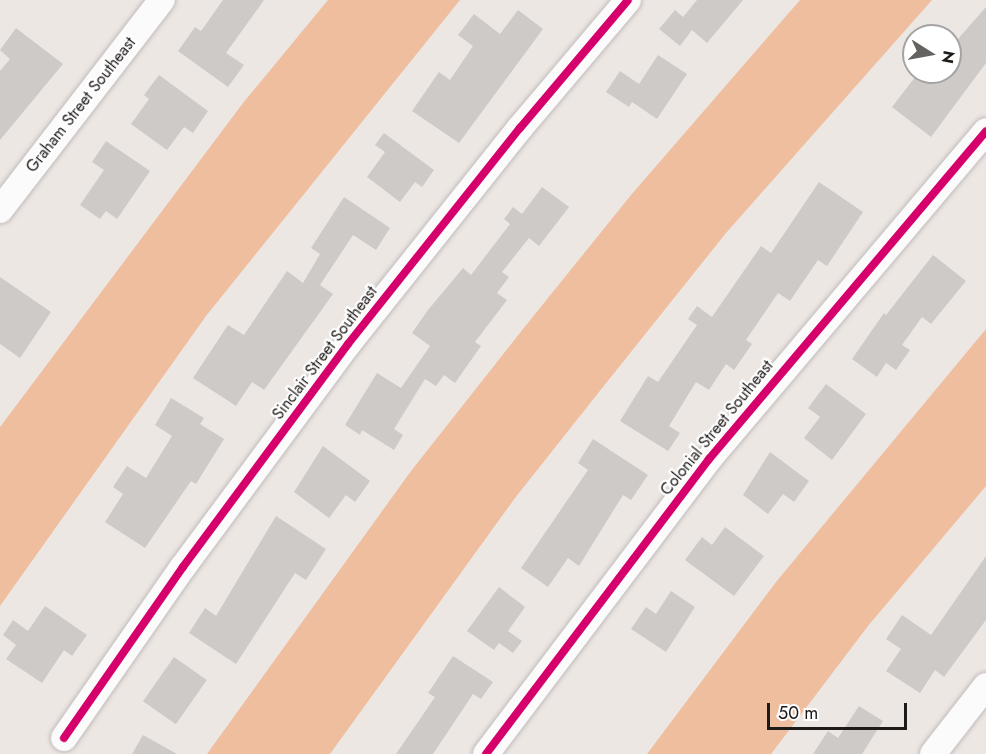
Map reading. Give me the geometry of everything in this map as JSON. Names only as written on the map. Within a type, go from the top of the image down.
[{"type":"street","name":"Graham Street Southeast","points":[[0,210],[162,0]]},
{"type":"street","name":"Sinclair Street Southeast","points":[[64,738],[183,567],[348,344],[520,128],[628,0]]},
{"type":"street","name":"Colonial Street Southeast","points":[[486,754],[709,459],[986,131]]},
{"type":"street","points":[[933,754],[986,686]]},
{"type":"shaded area","points":[[328,0],[460,0],[206,316],[0,606],[0,427],[243,103]]},
{"type":"shaded area","points":[[800,0],[932,0],[911,24],[902,24],[902,34],[726,233],[599,392],[515,498],[330,754],[207,754],[411,471],[631,195]]},
{"type":"shaded area","points":[[986,329],[986,486],[868,626],[771,754],[647,754],[776,582]]},
{"type":"building","points":[[223,0],[264,0],[226,53],[244,65],[228,87],[178,51],[195,27],[201,31]]},
{"type":"building","points":[[697,0],[743,0],[707,43],[692,30],[680,46],[659,29],[675,10],[683,17]]},
{"type":"building","points":[[986,7],[986,63],[931,137],[892,107],[910,84],[962,84],[962,34]]},
{"type":"building","points":[[518,10],[543,29],[459,143],[412,111],[439,72],[450,80],[473,46],[458,35],[474,14],[500,34]]},
{"type":"building","points":[[16,28],[63,64],[0,140],[0,71],[10,59],[0,50]]},
{"type":"building","points":[[658,55],[687,74],[657,119],[632,102],[629,107],[606,92],[620,71],[639,84]]},
{"type":"building","points":[[159,75],[208,111],[193,133],[184,127],[167,150],[131,124],[149,99],[144,95]]},
{"type":"building","points":[[384,133],[434,170],[422,187],[415,182],[400,202],[367,177],[385,152],[375,145]]},
{"type":"building","points":[[106,141],[150,171],[117,219],[106,211],[100,219],[80,205],[104,170],[92,162]]},
{"type":"building","points":[[819,182],[863,212],[827,266],[818,260],[790,301],[778,293],[746,340],[752,344],[734,370],[726,364],[709,390],[696,382],[669,426],[680,433],[668,451],[620,421],[648,376],[658,382],[697,325],[688,319],[697,306],[712,317],[761,246],[771,253]]},
{"type":"building","points":[[542,187],[569,207],[539,246],[529,238],[502,272],[509,277],[497,293],[507,300],[475,342],[481,346],[455,383],[444,375],[436,386],[425,379],[394,429],[403,435],[394,450],[362,430],[360,435],[345,425],[377,373],[401,388],[430,346],[412,333],[428,310],[463,268],[471,275],[510,224],[504,219],[513,207],[522,214]]},
{"type":"building","points":[[344,197],[390,228],[376,250],[353,235],[320,285],[333,294],[264,390],[252,382],[236,406],[193,378],[228,325],[244,335],[287,271],[303,283],[320,254],[311,248]]},
{"type":"building","points":[[933,255],[966,281],[931,324],[922,317],[902,345],[910,350],[896,370],[886,363],[877,377],[852,359],[884,313],[886,315]]},
{"type":"building","points":[[0,277],[51,312],[20,358],[0,344]]},
{"type":"building","points":[[826,384],[866,414],[832,460],[804,438],[820,417],[808,408]]},
{"type":"building","points":[[171,398],[204,418],[200,424],[224,439],[196,484],[191,481],[145,548],[105,522],[123,494],[113,487],[127,466],[146,478],[172,436],[155,425]]},
{"type":"building","points":[[593,439],[648,475],[631,500],[623,495],[579,566],[568,558],[548,587],[521,568],[588,470],[578,463]]},
{"type":"building","points":[[323,446],[370,481],[355,502],[346,495],[329,518],[294,492]]},
{"type":"building","points":[[770,452],[809,481],[794,502],[783,494],[768,514],[743,495]]},
{"type":"building","points":[[276,516],[326,549],[306,580],[295,573],[236,664],[189,633],[205,608],[216,616]]},
{"type":"building","points":[[725,527],[764,556],[734,596],[685,560],[702,537],[712,545]]},
{"type":"building","points":[[986,556],[986,620],[944,677],[935,670],[920,693],[886,671],[901,649],[886,639],[902,615],[931,635]]},
{"type":"building","points":[[499,587],[525,607],[508,631],[522,641],[513,653],[499,643],[494,650],[467,631]]},
{"type":"building","points":[[671,591],[695,607],[666,652],[631,629],[646,607],[656,614]]},
{"type":"building","points":[[45,606],[87,635],[72,656],[64,650],[42,683],[6,659],[16,645],[3,635],[13,620],[28,631]]},
{"type":"building","points":[[453,656],[493,682],[481,699],[473,694],[433,754],[396,754],[435,697],[428,693]]},
{"type":"building","points":[[174,657],[207,680],[176,724],[143,701]]},
{"type":"building","points":[[859,706],[883,721],[862,754],[813,754],[828,731],[838,738]]},
{"type":"building","points":[[143,735],[177,754],[132,754]]},
{"type":"cycle path","points":[[64,738],[183,567],[348,344],[520,128],[628,0]]},
{"type":"cycle path","points":[[486,754],[709,459],[986,131]]}]
